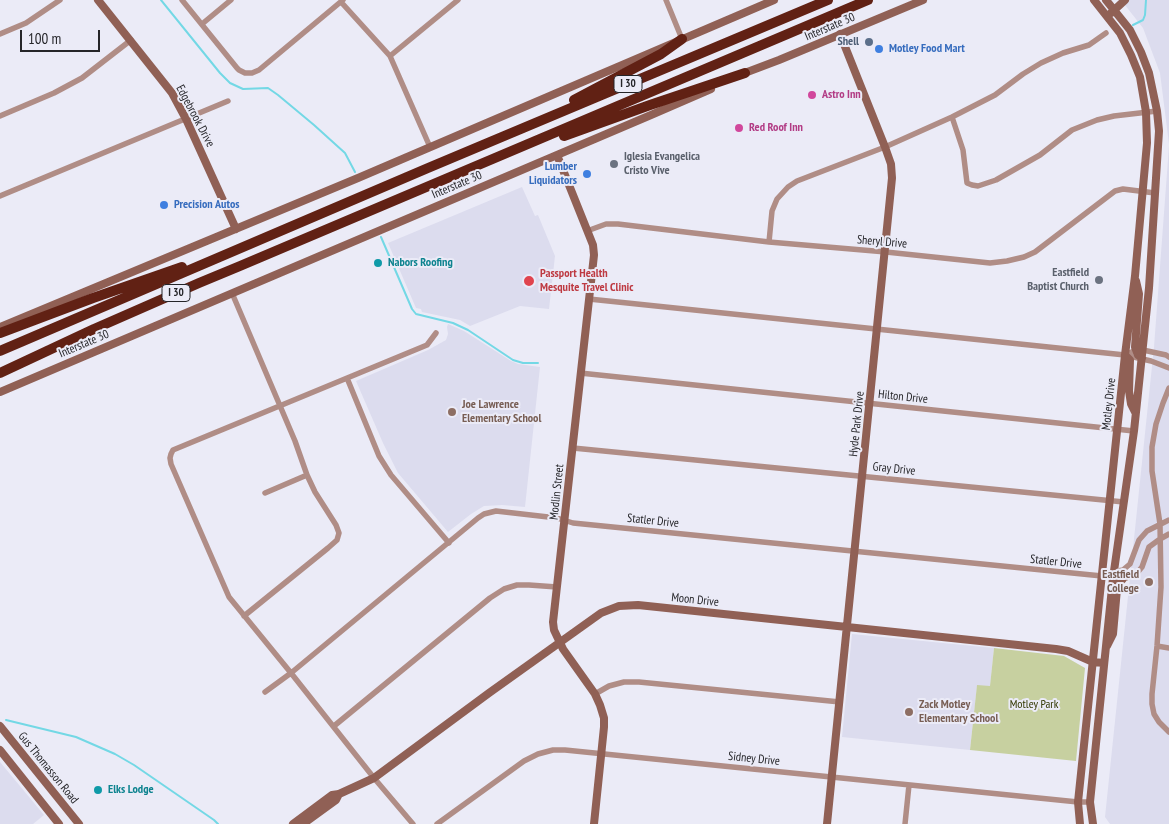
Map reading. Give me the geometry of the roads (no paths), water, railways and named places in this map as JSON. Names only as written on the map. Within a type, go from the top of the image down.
[{"type":"highway","name":"I 30","points":[[0,351],[828,0]]},
{"type":"highway","name":"I 30","points":[[0,373],[199,283],[868,0]]},
{"type":"highway","points":[[516,131],[661,54],[682,39]]},
{"type":"highway","points":[[505,154],[745,73]]},
{"type":"highway","points":[[0,333],[109,292],[241,249]]},
{"type":"main road","name":"Edgebrook Drive","points":[[98,0],[172,93],[186,119],[236,229]]},
{"type":"main road","points":[[0,328],[774,0]]},
{"type":"main road","name":"Interstate 30","points":[[0,392],[659,112],[745,73],[923,0]]},
{"type":"main road","name":"Motley Drive","points":[[1080,824],[1078,802],[1135,276],[1147,142],[1146,112],[1140,77],[1120,34],[1094,0]]},
{"type":"main road","points":[[1106,0],[1130,30],[1141,52],[1149,73],[1159,131],[1149,288],[1139,350]]},
{"type":"main road","points":[[1107,16],[1125,0]]},
{"type":"main road","name":"Hyde Park Drive","points":[[827,824],[892,178],[891,164],[885,147],[840,34]]},
{"type":"main road","name":"Modlin Street","points":[[557,155],[588,231],[594,255],[553,622],[559,643],[595,694],[604,718],[594,824]]},
{"type":"main road","points":[[1093,824],[1090,802],[1105,650],[1142,358],[1139,350],[1139,294],[1135,276]]},
{"type":"main road","points":[[1125,355],[1131,363],[1129,391],[1131,404],[1136,414]]},
{"type":"main road","points":[[1102,576],[1113,578]]},
{"type":"main road","points":[[1105,650],[1113,634],[1117,589],[1122,580]]},
{"type":"main road","name":"Moon Drive","points":[[293,824],[332,795],[339,794],[374,778],[601,613],[626,605],[1056,649],[1068,651],[1093,662],[1104,663]]},
{"type":"main road","name":"Gus Thomasson Road","points":[[0,726],[79,824]]},
{"type":"main road","points":[[0,750],[59,824]]},
{"type":"main road","points":[[23,780],[35,770]]},
{"type":"main road","name":"Moon Drive","points":[[303,824],[336,800],[339,794]]},
{"type":"street","points":[[0,34],[26,23],[60,0]]},
{"type":"street","points":[[182,0],[238,70],[245,73],[259,70],[342,1],[390,56],[430,147]]},
{"type":"street","points":[[202,24],[232,0]]},
{"type":"street","points":[[390,56],[458,0]]},
{"type":"street","points":[[666,0],[682,39]]},
{"type":"street","points":[[769,242],[772,212],[776,199],[797,181],[885,147],[952,117],[995,95],[1040,63],[1089,45],[1106,34]]},
{"type":"street","points":[[0,116],[54,93],[82,78],[131,40]]},
{"type":"street","points":[[0,196],[228,101]]},
{"type":"street","points":[[952,117],[963,150],[967,183],[978,186],[996,180],[1040,155],[1072,130],[1097,120],[1114,116],[1157,111]]},
{"type":"street","name":"Sheryl Drive","points":[[588,231],[606,224],[618,224],[769,242],[990,263],[1008,261],[1035,252],[1115,191],[1123,188],[1155,193]]},
{"type":"street","points":[[232,294],[295,441],[307,475],[339,533],[337,540],[244,616]]},
{"type":"street","points":[[589,299],[1125,355],[1142,358],[1169,368]]},
{"type":"street","points":[[413,824],[229,597],[172,464],[171,454],[173,450],[427,345],[436,333]]},
{"type":"street","points":[[1125,355],[1139,350],[1169,357]]},
{"type":"street","name":"Hilton Drive","points":[[580,373],[1134,431]]},
{"type":"street","points":[[347,378],[379,456],[391,475],[449,543]]},
{"type":"street","points":[[1169,388],[1162,403],[1152,447],[1152,470],[1160,524],[1161,586],[1152,704],[1154,714],[1169,732]]},
{"type":"street","name":"Gray Drive","points":[[573,448],[1124,502]]},
{"type":"street","points":[[266,493],[307,475]]},
{"type":"street","name":"Statler Drive","points":[[265,692],[291,673],[478,518],[489,512],[557,518],[573,523],[1102,576]]},
{"type":"street","points":[[1169,520],[1147,530],[1139,540],[1130,564],[1123,570],[1118,571],[1113,578],[1122,580],[1137,572],[1142,567],[1149,547],[1169,534]]},
{"type":"street","points":[[334,726],[504,589],[529,584],[557,587]]},
{"type":"street","points":[[1157,646],[1169,648]]},
{"type":"street","points":[[595,694],[608,686],[624,682],[639,682],[840,702]]},
{"type":"street","name":"Sidney Drive","points":[[437,824],[524,761],[538,754],[553,750],[1090,802]]},
{"type":"street","points":[[905,824],[909,784]]},
{"type":"waterway","points":[[161,0],[230,83],[243,89],[268,88],[278,95],[345,153],[355,172]]},
{"type":"waterway","points":[[1133,25],[1143,20],[1146,0]]},
{"type":"waterway","points":[[381,237],[412,309],[416,314],[453,323],[468,330],[513,360],[523,363],[538,363]]},
{"type":"waterway","points":[[6,720],[76,737],[115,754],[134,765],[218,824]]},
{"type":"place","name":"Shell","points":[[869,42]]},
{"type":"place","name":"Motley Food Mart","points":[[879,49]]},
{"type":"place","name":"Astro Inn","points":[[812,95]]},
{"type":"place","name":"Red Roof Inn","points":[[739,128]]},
{"type":"place","name":"Iglesia Evangelica Cristo Vive","points":[[614,164]]},
{"type":"place","name":"Lumber Liquidators","points":[[587,174]]},
{"type":"place","name":"Precision Autos","points":[[164,205]]},
{"type":"place","name":"Nabors Roofing","points":[[378,263]]},
{"type":"place","name":"Eastfield Baptist Church","points":[[1099,280]]},
{"type":"place","name":"Passport Health Mesquite Travel Clinic","points":[[529,281]]},
{"type":"place","name":"Joe Lawrence Elementary School","points":[[452,412]]},
{"type":"place","name":"Eastfield College","points":[[1149,582]]},
{"type":"place","name":"Zack Motley Elementary School","points":[[909,712]]},
{"type":"place","name":"Elks Lodge","points":[[98,790]]},
{"type":"park label","name":"Motley Park","points":[[1034,705]]}]
